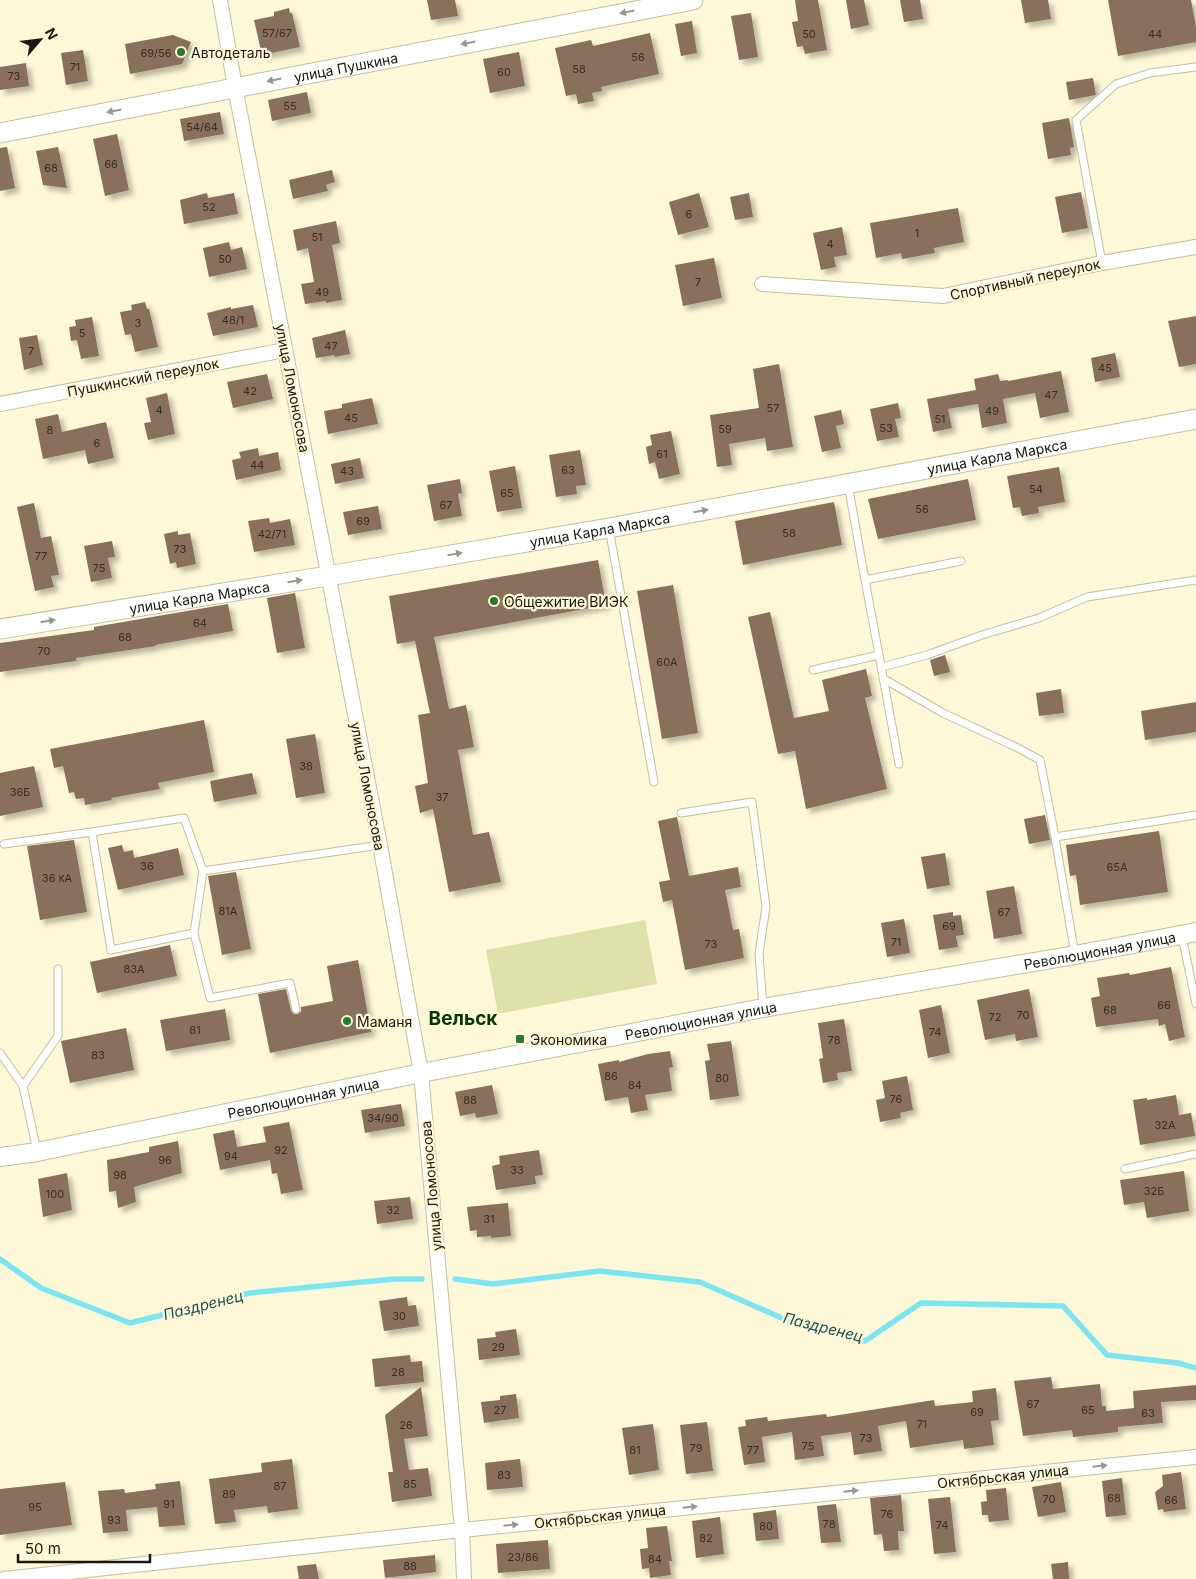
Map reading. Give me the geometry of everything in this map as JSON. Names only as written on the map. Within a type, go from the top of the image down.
[{"type":"main road","name":"улица Пушкина","points":[[0,133],[692,0]]},
{"type":"main road","name":"улица Карла Маркса","points":[[0,628],[328,576],[609,528],[1196,419]]},
{"type":"street","name":"улица Ломоносова","points":[[220,0],[380,845],[421,1073],[462,1530],[464,1579]]},
{"type":"street","name":"Спортивный переулок","points":[[762,284],[943,296],[1102,263],[1196,248]]},
{"type":"street","name":"Пушкинский переулок","points":[[0,404],[286,350]]},
{"type":"street","name":"Революционная улица","points":[[0,1157],[37,1152],[421,1073],[763,1008],[1189,934]]},
{"type":"street","name":"Октябрьская улица","points":[[4,1579],[39,1577],[462,1530],[1196,1457]]},
{"type":"lane","points":[[1102,263],[1076,120],[1116,84],[1150,73],[1196,67]]},
{"type":"lane","points":[[848,484],[899,764]]},
{"type":"lane","points":[[609,528],[654,782]]},
{"type":"lane","points":[[865,580],[961,561]]},
{"type":"lane","points":[[882,667],[1040,618],[1087,597],[1196,580]]},
{"type":"lane","points":[[813,670],[880,655]]},
{"type":"lane","points":[[884,679],[944,713],[1040,760],[1076,955]]},
{"type":"lane","points":[[682,813],[752,802],[766,907],[759,953],[763,1008]]},
{"type":"lane","points":[[1055,837],[1196,815]]},
{"type":"lane","points":[[4,844],[184,818],[203,871],[194,933],[210,998],[290,983],[296,1009]]},
{"type":"lane","points":[[92,832],[111,950],[194,933]]},
{"type":"lane","points":[[203,871],[380,845]]},
{"type":"lane","points":[[1189,934],[1196,1004]]},
{"type":"lane","points":[[23,1086],[58,1036],[58,969]]},
{"type":"lane","points":[[0,1052],[23,1086],[37,1152]]},
{"type":"lane","points":[[1125,1169],[1196,1154]]},
{"type":"green space","points":[[645,920],[657,984],[498,1014],[486,950]]},
{"type":"building","points":[[427,0],[455,0],[458,16],[431,20]]},
{"type":"building","points":[[795,0],[818,0],[827,50],[805,54],[803,46],[797,47],[792,22],[798,21]]},
{"type":"building","points":[[846,0],[864,0],[869,25],[851,29]]},
{"type":"building","points":[[900,0],[920,0],[923,19],[904,22]]},
{"type":"building","points":[[1021,0],[1048,0],[1051,19],[1025,23]]},
{"type":"building","points":[[1108,0],[1191,0],[1196,27],[1196,42],[1118,56]]},
{"type":"building","points":[[289,8],[290,13],[292,13],[300,47],[262,55],[254,20],[274,16],[274,12]]},
{"type":"building","points":[[751,13],[758,57],[739,60],[731,16]]},
{"type":"building","points":[[692,21],[697,53],[681,56],[675,24]]},
{"type":"building","points":[[650,33],[659,74],[601,87],[602,91],[592,93],[594,101],[578,104],[576,94],[566,96],[555,48],[591,40],[593,46]]},
{"type":"building","points":[[173,35],[191,42],[182,64],[130,74],[125,44]]},
{"type":"building","points":[[83,50],[88,81],[66,85],[61,53]]},
{"type":"building","points":[[519,52],[525,86],[490,93],[483,59]]},
{"type":"building","points":[[26,63],[29,86],[0,90],[0,67]]},
{"type":"building","points":[[1093,78],[1096,95],[1069,100],[1066,82]]},
{"type":"building","points":[[307,92],[311,113],[272,121],[268,100]]},
{"type":"building","points":[[220,112],[224,134],[184,141],[180,119]]},
{"type":"building","points":[[1069,118],[1074,147],[1070,148],[1071,155],[1048,159],[1042,123]]},
{"type":"building","points":[[117,134],[129,190],[105,196],[93,139]]},
{"type":"building","points":[[7,147],[15,188],[0,191],[0,148]]},
{"type":"building","points":[[58,147],[67,188],[43,185],[36,151]]},
{"type":"building","points":[[332,170],[335,182],[326,185],[328,191],[293,199],[289,180]]},
{"type":"building","points":[[1081,192],[1088,228],[1062,233],[1055,197]]},
{"type":"building","points":[[207,193],[208,198],[234,193],[238,214],[184,224],[180,200]]},
{"type":"building","points":[[699,193],[709,227],[678,235],[669,202]]},
{"type":"building","points":[[749,193],[753,217],[735,220],[730,197]]},
{"type":"building","points":[[958,208],[964,242],[934,248],[935,253],[902,259],[901,253],[876,258],[870,223]]},
{"type":"building","points":[[336,221],[340,243],[332,245],[342,300],[305,304],[301,284],[314,282],[308,248],[297,251],[293,230]]},
{"type":"building","points":[[842,227],[847,255],[834,257],[836,267],[821,270],[813,233]]},
{"type":"building","points":[[229,242],[231,250],[242,247],[247,269],[209,277],[203,248]]},
{"type":"building","points":[[714,258],[722,298],[683,306],[675,265]]},
{"type":"building","points":[[145,302],[147,309],[149,309],[158,347],[135,352],[131,334],[125,335],[120,312],[132,310],[131,305]]},
{"type":"building","points":[[253,305],[258,327],[213,336],[207,313],[231,307],[231,309]]},
{"type":"building","points":[[1196,316],[1196,364],[1179,367],[1168,321]]},
{"type":"building","points":[[92,317],[99,356],[81,359],[77,340],[71,341],[69,327],[76,326],[75,320]]},
{"type":"building","points":[[345,330],[350,354],[316,358],[312,338]]},
{"type":"building","points":[[37,335],[43,365],[24,370],[19,338]]},
{"type":"building","points":[[1115,353],[1120,377],[1095,382],[1091,358]]},
{"type":"building","points":[[779,364],[793,447],[767,451],[765,438],[729,444],[732,465],[717,467],[710,415],[759,408],[753,369]]},
{"type":"building","points":[[1061,371],[1069,412],[1040,418],[1035,393],[1003,399],[1007,423],[982,428],[978,404],[948,409],[952,428],[933,432],[927,399],[976,390],[974,379],[998,374],[1000,381],[1008,381]]},
{"type":"building","points":[[267,374],[273,399],[233,408],[227,382]]},
{"type":"building","points":[[167,393],[175,434],[148,440],[144,423],[151,422],[146,398]]},
{"type":"building","points":[[372,398],[378,424],[328,434],[324,411],[342,408],[342,404]]},
{"type":"building","points":[[898,403],[901,418],[895,419],[899,437],[877,441],[870,409]]},
{"type":"building","points":[[841,410],[844,424],[836,426],[841,448],[822,452],[814,416]]},
{"type":"building","points":[[58,414],[62,432],[106,422],[114,458],[88,464],[85,450],[43,459],[35,419]]},
{"type":"building","points":[[671,431],[680,474],[659,479],[655,462],[649,464],[646,447],[652,445],[650,435]]},
{"type":"building","points":[[258,448],[259,456],[278,452],[281,470],[236,480],[232,460],[241,458],[239,452]]},
{"type":"building","points":[[580,450],[586,485],[576,486],[577,494],[556,497],[549,455]]},
{"type":"building","points":[[360,458],[364,478],[335,484],[331,464]]},
{"type":"building","points":[[515,466],[522,508],[497,512],[489,471]]},
{"type":"building","points":[[1059,467],[1065,502],[1038,507],[1039,513],[1022,516],[1020,507],[1013,508],[1007,476]]},
{"type":"building","points":[[460,479],[462,493],[458,494],[462,516],[434,521],[427,485]]},
{"type":"building","points":[[968,479],[976,520],[878,539],[868,499]]},
{"type":"building","points":[[834,502],[842,545],[743,565],[735,521]]},
{"type":"building","points":[[34,503],[41,538],[51,536],[59,575],[51,576],[54,587],[35,591],[17,507]]},
{"type":"building","points":[[378,506],[382,529],[348,535],[343,512]]},
{"type":"building","points":[[269,518],[270,523],[290,519],[295,545],[254,552],[248,521]]},
{"type":"building","points":[[178,531],[178,535],[190,533],[196,564],[177,568],[176,562],[170,564],[164,534]]},
{"type":"building","points":[[112,541],[115,557],[108,558],[112,578],[91,582],[84,546]]},
{"type":"building","points":[[598,560],[606,605],[434,637],[449,709],[466,705],[474,747],[458,750],[473,835],[489,832],[501,882],[449,892],[433,809],[420,813],[415,786],[428,783],[418,715],[430,713],[415,641],[397,644],[389,596]]},
{"type":"building","points":[[673,585],[698,733],[662,739],[637,591]]},
{"type":"building","points":[[295,593],[305,648],[277,653],[267,598]]},
{"type":"building","points":[[228,604],[233,631],[156,646],[76,658],[76,661],[0,672],[0,643],[94,630],[94,627]]},
{"type":"building","points":[[770,612],[794,718],[829,711],[822,680],[866,669],[872,696],[865,698],[887,789],[806,809],[795,751],[778,754],[748,617]]},
{"type":"building","points":[[945,655],[950,672],[934,676],[930,660]]},
{"type":"building","points":[[1061,689],[1064,713],[1039,716],[1036,693]]},
{"type":"building","points":[[1196,702],[1196,732],[1145,740],[1141,711]]},
{"type":"building","points":[[204,720],[214,772],[158,783],[160,789],[85,805],[84,798],[76,799],[74,792],[69,793],[63,766],[54,768],[50,749]]},
{"type":"building","points":[[315,734],[325,793],[296,798],[286,739]]},
{"type":"building","points":[[34,766],[43,807],[0,816],[0,773]]},
{"type":"building","points":[[252,773],[257,794],[214,802],[210,781]]},
{"type":"building","points":[[1045,815],[1050,840],[1029,844],[1024,819]]},
{"type":"building","points":[[677,817],[689,876],[738,867],[741,887],[725,890],[733,930],[739,929],[744,958],[685,970],[672,900],[663,902],[659,882],[670,880],[658,821]]},
{"type":"building","points":[[1159,831],[1168,892],[1080,905],[1076,875],[1070,876],[1066,845]]},
{"type":"building","points":[[74,840],[87,912],[40,920],[27,846]]},
{"type":"building","points":[[122,845],[124,852],[133,850],[134,858],[178,848],[184,875],[118,890],[108,848]]},
{"type":"building","points":[[945,853],[950,885],[927,889],[921,857]]},
{"type":"building","points":[[236,872],[251,949],[222,955],[208,876]]},
{"type":"building","points":[[1014,886],[1022,934],[994,939],[986,891]]},
{"type":"building","points":[[953,912],[953,916],[961,915],[964,935],[956,936],[958,947],[939,950],[933,915]]},
{"type":"building","points":[[904,919],[910,953],[887,957],[881,923]]},
{"type":"building","points":[[170,945],[177,976],[97,993],[90,962]]},
{"type":"building","points":[[358,960],[371,1032],[270,1053],[258,994],[286,989],[291,1011],[294,1014],[298,1014],[301,1011],[301,1007],[333,1001],[327,966]]},
{"type":"building","points":[[1171,967],[1185,1037],[1169,1041],[1165,1024],[1159,1026],[1158,1019],[1096,1027],[1091,998],[1100,996],[1097,978],[1129,973],[1130,975]]},
{"type":"building","points":[[1029,989],[1038,1037],[1016,1041],[1015,1034],[985,1040],[977,1000]]},
{"type":"building","points":[[941,1005],[950,1053],[928,1058],[919,1010]]},
{"type":"building","points":[[225,1009],[230,1040],[166,1051],[160,1020]]},
{"type":"building","points":[[844,1019],[852,1071],[837,1073],[838,1080],[823,1083],[819,1059],[823,1058],[818,1023]]},
{"type":"building","points":[[126,1028],[134,1070],[70,1083],[61,1041]]},
{"type":"building","points":[[731,1041],[739,1096],[710,1100],[705,1061],[710,1060],[707,1044]]},
{"type":"building","points":[[670,1051],[673,1067],[669,1068],[672,1091],[645,1095],[648,1110],[631,1113],[628,1097],[605,1101],[598,1064],[619,1060],[619,1062],[648,1054]]},
{"type":"building","points":[[907,1076],[913,1110],[900,1113],[901,1118],[880,1122],[876,1100],[885,1098],[882,1081]]},
{"type":"building","points":[[492,1085],[498,1114],[476,1118],[475,1113],[460,1116],[455,1092]]},
{"type":"building","points":[[1176,1095],[1179,1115],[1191,1113],[1195,1136],[1140,1145],[1133,1100],[1147,1098],[1147,1100]]},
{"type":"building","points":[[401,1104],[405,1126],[365,1133],[361,1110]]},
{"type":"building","points":[[289,1122],[303,1190],[281,1194],[277,1173],[272,1174],[270,1160],[220,1170],[213,1134],[234,1130],[237,1147],[266,1142],[263,1127]]},
{"type":"building","points":[[178,1141],[182,1173],[134,1187],[136,1202],[118,1208],[116,1191],[109,1192],[107,1160],[149,1152],[149,1147]]},
{"type":"building","points":[[539,1150],[543,1175],[535,1176],[536,1184],[496,1190],[492,1166],[500,1164],[499,1156]]},
{"type":"building","points":[[1184,1171],[1189,1211],[1147,1218],[1144,1202],[1124,1205],[1120,1180]]},
{"type":"building","points":[[67,1173],[72,1210],[43,1217],[38,1179]]},
{"type":"building","points":[[410,1197],[413,1219],[377,1224],[374,1201]]},
{"type":"building","points":[[508,1203],[511,1236],[477,1237],[477,1230],[470,1231],[467,1207]]},
{"type":"building","points":[[407,1297],[408,1306],[416,1305],[419,1326],[384,1331],[379,1301]]},
{"type":"building","points":[[516,1329],[520,1355],[479,1360],[477,1339],[496,1337],[495,1332]]},
{"type":"building","points":[[410,1355],[411,1362],[422,1361],[424,1382],[375,1387],[372,1359]]},
{"type":"building","points":[[1051,1377],[1053,1389],[1100,1384],[1102,1406],[1106,1406],[1106,1411],[1134,1408],[1133,1391],[1196,1385],[1196,1400],[1161,1402],[1163,1423],[1118,1427],[1118,1432],[1073,1437],[1072,1430],[1023,1436],[1014,1381]]},
{"type":"building","points":[[421,1387],[428,1436],[404,1439],[409,1470],[428,1468],[432,1496],[392,1502],[388,1472],[393,1472],[385,1415]]},
{"type":"building","points":[[996,1388],[999,1420],[991,1421],[994,1445],[964,1449],[963,1440],[910,1448],[906,1421],[878,1426],[882,1451],[854,1455],[851,1432],[821,1436],[824,1456],[795,1460],[792,1432],[762,1437],[765,1462],[744,1465],[738,1427],[746,1426],[745,1420],[767,1417],[768,1421],[826,1414],[827,1417],[934,1400],[935,1406],[973,1402],[972,1391]]},
{"type":"building","points":[[516,1394],[519,1418],[484,1423],[481,1402],[500,1400],[500,1396]]},
{"type":"building","points":[[707,1422],[713,1471],[686,1474],[680,1425]]},
{"type":"building","points":[[653,1424],[659,1470],[629,1475],[622,1428]]},
{"type":"building","points":[[292,1459],[298,1509],[268,1513],[267,1506],[234,1510],[236,1522],[215,1524],[209,1479],[262,1472],[261,1463]]},
{"type":"building","points":[[520,1459],[523,1487],[487,1490],[485,1463]]},
{"type":"building","points":[[1181,1472],[1186,1509],[1164,1512],[1163,1509],[1158,1510],[1155,1492],[1163,1486],[1162,1475]]},
{"type":"building","points":[[1122,1478],[1126,1515],[1106,1517],[1102,1481]]},
{"type":"building","points":[[180,1481],[185,1525],[159,1527],[157,1507],[126,1510],[128,1531],[103,1533],[98,1491],[124,1489],[125,1493],[156,1489],[155,1484]]},
{"type":"building","points":[[65,1482],[72,1525],[0,1535],[0,1489]]},
{"type":"building","points":[[1061,1482],[1066,1512],[1038,1517],[1032,1487]]},
{"type":"building","points":[[1006,1488],[1009,1520],[989,1522],[988,1515],[982,1515],[981,1502],[987,1501],[986,1490]]},
{"type":"building","points":[[901,1495],[904,1531],[898,1531],[899,1550],[884,1551],[882,1534],[874,1535],[870,1498]]},
{"type":"building","points":[[950,1497],[956,1552],[934,1554],[928,1499]]},
{"type":"building","points":[[836,1504],[841,1542],[821,1543],[817,1506]]},
{"type":"building","points":[[776,1510],[779,1539],[756,1541],[753,1513]]},
{"type":"building","points":[[720,1517],[724,1554],[696,1558],[692,1521]]},
{"type":"building","points":[[667,1526],[672,1561],[669,1561],[671,1575],[650,1578],[649,1568],[642,1569],[640,1549],[648,1548],[646,1528]]},
{"type":"building","points":[[548,1540],[550,1569],[498,1573],[496,1544]]},
{"type":"building","points":[[435,1555],[436,1572],[385,1578],[383,1560]]},
{"type":"building","points":[[1068,1562],[1069,1579],[1053,1579],[1051,1564]]},
{"type":"building","points":[[316,1564],[319,1579],[299,1579],[297,1566]]},
{"type":"waterway","name":"Паздренец","points":[[0,1259],[41,1288],[130,1323],[250,1293],[394,1279],[422,1279]]},
{"type":"waterway","name":"Паздренец","points":[[455,1279],[493,1284],[600,1271],[700,1282],[793,1323],[865,1341],[921,1303],[1063,1306],[1107,1355],[1178,1363],[1196,1368]]},
{"type":"place","name":"Автодеталь","points":[[181,52]]},
{"type":"place","name":"Общежитие ВИЭК","points":[[494,601]]},
{"type":"place","name":"Маманя","points":[[347,1021]]},
{"type":"place","name":"Экономика","points":[[520,1039]]},
{"type":"district","name":"Вельск","points":[[463,1018]]}]
